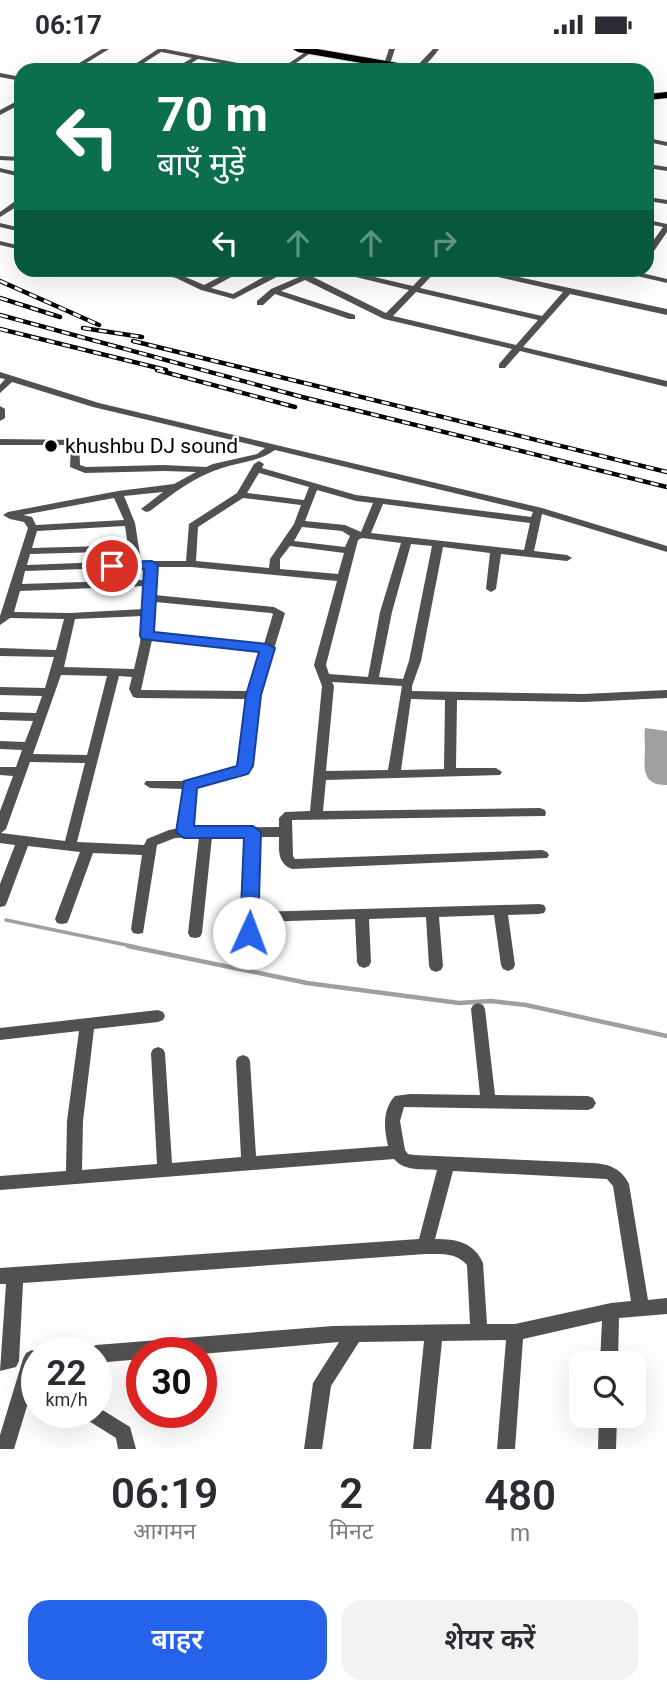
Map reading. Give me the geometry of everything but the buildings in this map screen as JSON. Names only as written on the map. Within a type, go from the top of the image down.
[{"type":"highway","points":[[284,49],[380,63]]},
{"type":"highway","points":[[302,51],[373,63]]},
{"type":"street","points":[[83,63],[106,49]]},
{"type":"street","points":[[423,63],[436,49]]},
{"type":"street","points":[[140,63],[161,50],[230,63]]},
{"type":"street","points":[[187,63],[197,57]]},
{"type":"street","points":[[654,247],[667,227]]},
{"type":"street","points":[[180,277],[234,297],[269,277]]},
{"type":"street","points":[[204,288],[226,277]]},
{"type":"street","points":[[260,303],[274,291],[305,277],[387,317],[667,384]]},
{"type":"street","points":[[361,277],[544,319]]},
{"type":"street","points":[[387,317],[427,277]]},
{"type":"street","points":[[513,277],[667,312]]},
{"type":"street","points":[[648,277],[667,281]]},
{"type":"street","points":[[274,291],[352,317]]},
{"type":"street","points":[[502,366],[568,291]]},
{"type":"street","points":[[322,307],[343,297]]},
{"type":"street","points":[[0,375],[96,405],[273,447],[667,549]]},
{"type":"street","points":[[0,390],[11,378]]},
{"type":"street","points":[[0,409],[0,418]]},
{"type":"street","points":[[0,442],[76,442],[75,467],[81,470],[208,470]]},
{"type":"street","points":[[146,509],[176,487],[208,470],[260,456],[273,447]]},
{"type":"street","points":[[191,564],[193,526],[241,495],[257,470],[260,456]]},
{"type":"street","points":[[257,470],[292,476],[338,495],[537,516]]},
{"type":"street","points":[[274,572],[275,559],[299,524],[314,485]]},
{"type":"street","points":[[4,516],[118,494],[176,487]]},
{"type":"street","points":[[118,494],[130,523],[136,564]]},
{"type":"street","points":[[241,495],[306,503]]},
{"type":"street","points":[[316,816],[328,686],[320,665],[353,538],[360,535],[379,501]]},
{"type":"street","points":[[4,516],[28,519],[33,528],[3,618],[147,613]]},
{"type":"street","points":[[528,554],[537,516]]},
{"type":"street","points":[[33,528],[130,523]]},
{"type":"street","points":[[299,524],[345,528],[360,535],[567,558]]},
{"type":"street","points":[[373,681],[386,611],[407,540]]},
{"type":"street","points":[[287,543],[350,551]]},
{"type":"street","points":[[394,774],[407,689],[438,544]]},
{"type":"street","points":[[26,551],[103,549]]},
{"type":"street","points":[[491,589],[496,550]]},
{"type":"street","points":[[21,568],[191,564],[343,578]]},
{"type":"street","points":[[152,565],[147,636],[135,689],[141,695],[254,695]]},
{"type":"street","points":[[15,588],[150,583]]},
{"type":"street","points":[[148,599],[274,610],[280,617],[267,648],[254,695],[243,770],[190,785],[150,785]]},
{"type":"street","points":[[0,829],[5,804],[22,772],[57,671],[70,616]]},
{"type":"street","points":[[147,636],[267,648]]},
{"type":"street","points":[[0,652],[61,654]]},
{"type":"street","points":[[57,671],[139,673]]},
{"type":"street","points":[[70,845],[114,673]]},
{"type":"street","points":[[327,678],[373,681],[451,698],[583,698],[667,694]]},
{"type":"street","points":[[0,691],[48,692]]},
{"type":"street","points":[[450,773],[451,698]]},
{"type":"street","points":[[0,716],[40,717]]},
{"type":"street","points":[[0,745],[29,752],[93,759]]},
{"type":"street","points":[[0,771],[22,772]]},
{"type":"street","points":[[320,776],[496,772]]},
{"type":"street","points":[[184,832],[190,785]]},
{"type":"street","points":[[540,813],[290,815],[285,818],[286,857],[292,864],[542,855]]},
{"type":"street","points":[[195,933],[206,831]]},
{"type":"street","points":[[138,929],[152,842],[162,836],[184,832],[286,832]]},
{"type":"street","points":[[248,949],[253,832]]},
{"type":"street","points":[[0,838],[88,848],[149,850]]},
{"type":"street","points":[[0,902],[23,841]]},
{"type":"street","points":[[62,919],[88,848]]},
{"type":"street","points":[[250,917],[539,909]]},
{"type":"street","points":[[500,910],[508,965]]},
{"type":"street","points":[[432,912],[436,966]]},
{"type":"street","points":[[362,914],[364,962]]},
{"type":"street","points":[[478,1009],[488,1101]]},
{"type":"street","points":[[0,1034],[158,1016]]},
{"type":"street","points":[[74,1177],[75,1121],[87,1025]]},
{"type":"street","points":[[158,1053],[165,1170]]},
{"type":"street","points":[[243,1061],[249,1163]]},
{"type":"street","points":[[588,1103],[400,1101],[393,1108],[391,1118],[398,1152],[403,1159],[414,1162],[600,1171],[616,1176],[621,1184],[641,1308]]},
{"type":"street","points":[[0,1183],[398,1152]]},
{"type":"street","points":[[425,1246],[447,1164]]},
{"type":"street","points":[[5,1362],[7,1276],[425,1246],[462,1248],[472,1255],[475,1263],[479,1333]]},
{"type":"street","points":[[112,1352],[354,1334],[515,1332],[611,1311],[667,1306]]},
{"type":"street","points":[[609,1351],[611,1311]]},
{"type":"street","points":[[506,1449],[515,1332]]},
{"type":"street","points":[[422,1449],[434,1333]]},
{"type":"street","points":[[313,1449],[322,1383],[354,1334]]},
{"type":"street","points":[[5,1449],[21,1408]]},
{"type":"street","points":[[112,1426],[124,1433],[127,1449]]},
{"type":"street","points":[[607,1449],[608,1428]]},
{"type":"shaded area","points":[[645,728],[667,731],[667,785],[659,785],[646,775]]},
{"type":"waterway","points":[[6,920],[136,947]]},
{"type":"waterway","points":[[128,946],[307,983],[459,1003],[491,1001],[526,1005],[667,1036]]},
{"type":"railway","points":[[0,281],[99,325]]},
{"type":"railway","points":[[0,298],[60,317]]},
{"type":"railway","points":[[0,315],[302,397],[667,487]]},
{"type":"railway","points":[[83,328],[142,337]]},
{"type":"railway","points":[[0,329],[166,370]]},
{"type":"railway","points":[[133,341],[667,472]]},
{"type":"railway","points":[[157,370],[295,407]]},
{"type":"place","name":"khushbu DJ sound","points":[[51,446]]},
{"type":"route","points":[[112,566],[152,565],[147,636],[267,648],[254,695],[245,766],[243,770],[210,777],[190,785],[184,832],[253,832],[249,933]]}]
